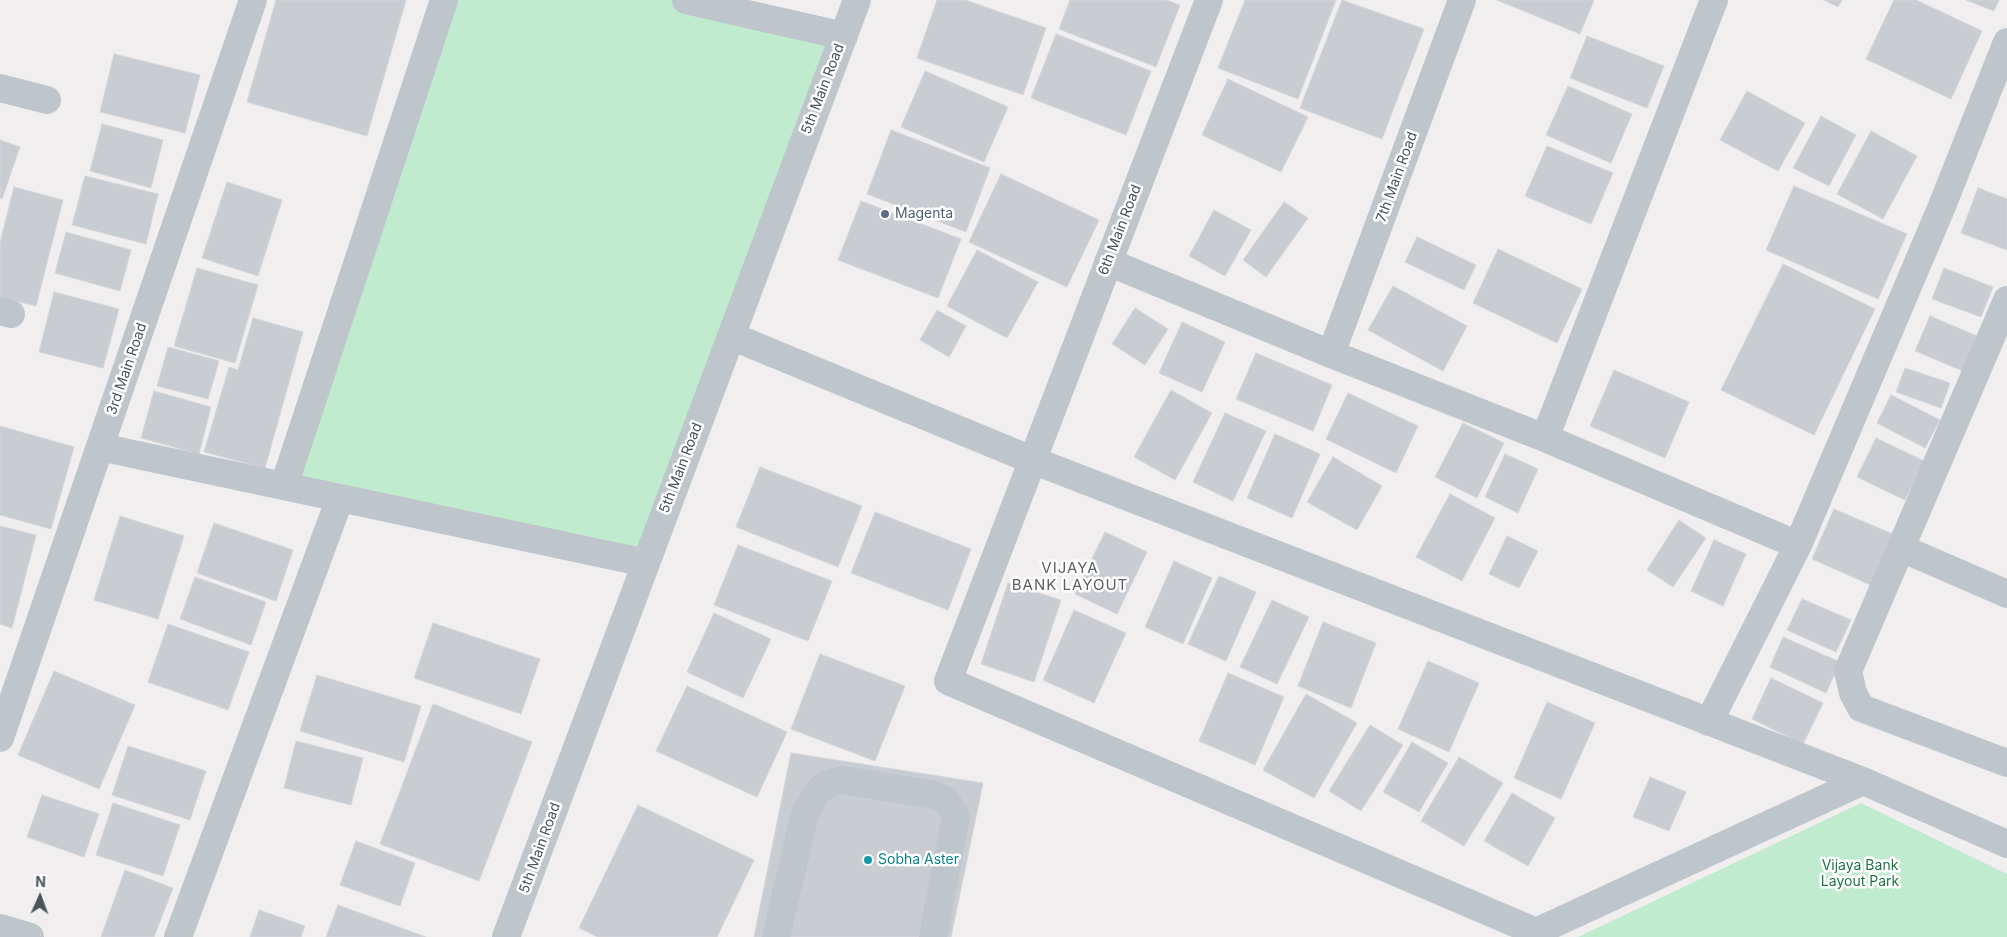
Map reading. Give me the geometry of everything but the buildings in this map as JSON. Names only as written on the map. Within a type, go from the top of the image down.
[{"type":"street","name":"3rd Main Road","points":[[1,730],[100,447],[252,0]]},
{"type":"street","points":[[284,486],[444,0]]},
{"type":"street","points":[[686,0],[844,36]]},
{"type":"street","name":"5th Main Road","points":[[506,937],[857,0]]},
{"type":"street","name":"6th Main Road","points":[[1209,0],[948,681],[1527,934]]},
{"type":"street","name":"7th Main Road","points":[[1331,354],[1462,0]]},
{"type":"street","points":[[1545,438],[1714,0]]},
{"type":"street","points":[[1709,722],[1798,545],[1942,206],[2007,42]]},
{"type":"street","points":[[0,88],[47,100]]},
{"type":"street","points":[[1108,262],[1331,354],[1545,438],[1798,545]]},
{"type":"street","points":[[2007,300],[1848,671],[1853,693],[1861,708],[2007,763]]},
{"type":"street","points":[[731,336],[1032,460],[1863,781],[2007,844]]},
{"type":"street","points":[[100,447],[646,563]]},
{"type":"street","points":[[178,937],[340,498]]},
{"type":"street","points":[[1902,548],[2007,594]]},
{"type":"street","points":[[776,937],[805,814],[816,794],[825,785],[843,780],[935,795],[947,802],[956,816],[933,937]]},
{"type":"street","points":[[1527,934],[1863,781]]},
{"type":"street","points":[[0,928],[30,937]]},
{"type":"green space","points":[[444,0],[686,0],[844,36],[646,563],[284,486]]},
{"type":"green space","name":"Vijaya Bank Layout Park","points":[[1861,803],[2007,874],[2007,937],[1578,937]]},
{"type":"place","name":"Magenta","points":[[885,214]]},
{"type":"place","name":"Sobha Aster","points":[[868,860]]},
{"type":"district","name":"VIJAYA BANK LAYOUT","points":[[1070,576]]}]
